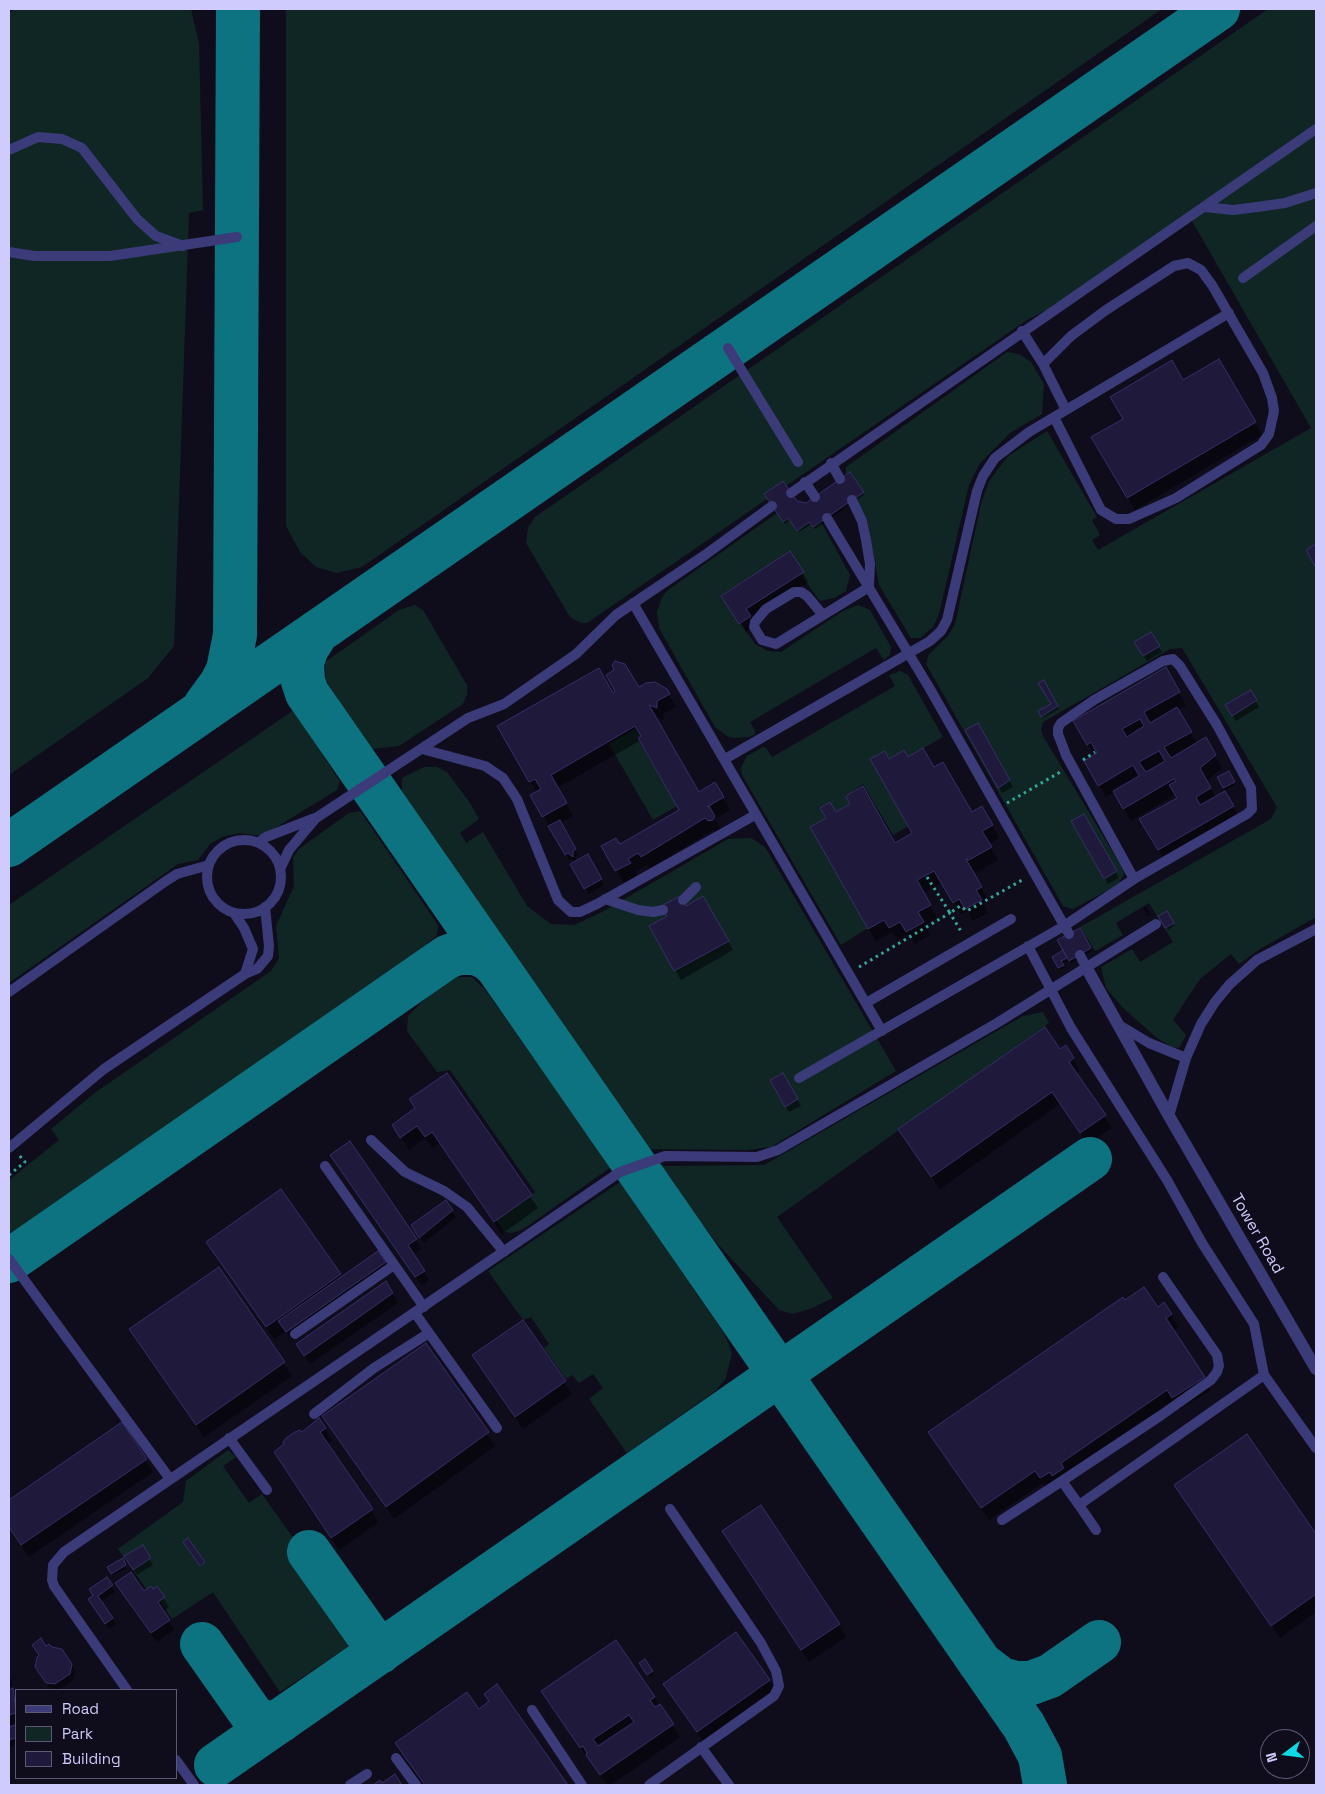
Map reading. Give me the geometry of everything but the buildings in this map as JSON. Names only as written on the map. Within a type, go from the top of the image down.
[{"type":"street","name":"Tower Road","points":[[1086,967],[1169,1116],[1316,1369]]},
{"type":"lane","points":[[791,493],[831,463],[1206,207],[1316,129]]},
{"type":"lane","points":[[9,150],[38,137],[62,139],[82,148],[137,219],[156,236],[184,246]]},
{"type":"lane","points":[[1206,207],[1233,210],[1257,207],[1285,202],[1316,193]]},
{"type":"lane","points":[[1243,278],[1316,226]]},
{"type":"lane","points":[[9,252],[34,256],[110,256],[237,237]]},
{"type":"lane","points":[[1043,364],[1071,336],[1106,310],[1174,266],[1182,264],[1196,265],[1229,313],[1269,386],[1273,404],[1273,423],[1269,434],[1261,445],[1176,498],[1140,517],[1129,519],[1116,519],[1101,510],[1054,417]]},
{"type":"lane","points":[[725,759],[909,655],[930,641],[941,631],[947,620],[977,491],[990,464],[1014,442],[1229,313]]},
{"type":"lane","points":[[1022,331],[1043,364],[1066,410]]},
{"type":"lane","points":[[728,348],[798,462]]},
{"type":"lane","points":[[831,463],[840,479]]},
{"type":"lane","points":[[806,482],[815,498]]},
{"type":"lane","points":[[852,500],[862,522],[866,540],[870,564],[869,588]]},
{"type":"lane","points":[[259,842],[266,837],[316,818],[468,718],[504,704],[568,660],[616,615],[772,506]]},
{"type":"lane","points":[[827,518],[853,565],[909,655],[1066,930]]},
{"type":"lane","points":[[823,615],[807,596],[801,592],[794,592],[766,609],[755,622],[754,627],[762,640],[776,644],[787,640],[823,615],[869,588]]},
{"type":"lane","points":[[633,603],[882,1030]]},
{"type":"lane","points":[[799,1078],[1028,946],[1066,930],[1134,879],[1247,814],[1253,804],[1251,788],[1222,732],[1177,662],[1173,659],[1163,660],[1094,700],[1061,723],[1058,734],[1072,766],[1134,879]]},
{"type":"lane","points":[[422,749],[470,761],[494,771],[503,778],[517,799],[558,900],[571,912],[580,912],[604,900],[755,815]]},
{"type":"lane","points":[[281,868],[273,852],[259,842],[244,839],[229,843],[216,852],[209,865],[207,875],[212,894],[217,903],[234,913],[247,914],[259,911],[276,897],[280,888],[281,868],[289,850],[316,818]]},
{"type":"lane","points":[[9,992],[177,874],[209,865]]},
{"type":"lane","points":[[682,900],[696,887]]},
{"type":"lane","points":[[604,900],[638,910],[652,912],[663,910]]},
{"type":"lane","points":[[9,1148],[104,1069],[245,974],[257,969],[268,956],[269,934],[265,907]]},
{"type":"lane","points":[[234,913],[247,934],[253,949],[245,974]]},
{"type":"lane","points":[[866,1003],[1011,919]]},
{"type":"lane","points":[[126,1689],[54,1586],[52,1573],[54,1565],[64,1552],[615,1175],[645,1161],[676,1154],[757,1158],[778,1150],[972,1037],[1156,924]]},
{"type":"lane","points":[[1169,1116],[1186,1058],[1201,1024],[1215,1002],[1230,984],[1257,960],[1316,930]]},
{"type":"lane","points":[[1028,946],[1071,1028],[1167,1180],[1202,1242],[1254,1324],[1264,1375],[1316,1448]]},
{"type":"lane","points":[[1080,955],[1086,967]]},
{"type":"lane","points":[[1119,1024],[1149,1043],[1186,1058]]},
{"type":"lane","points":[[371,1140],[405,1172],[444,1191],[467,1207],[504,1252]]},
{"type":"lane","points":[[325,1166],[424,1307]]},
{"type":"lane","points":[[9,1259],[170,1479]]},
{"type":"lane","points":[[295,1334],[394,1265]]},
{"type":"lane","points":[[1002,1520],[1160,1416],[1210,1380],[1217,1372],[1220,1366],[1218,1354],[1163,1277]]},
{"type":"lane","points":[[415,1313],[497,1428]]},
{"type":"lane","points":[[314,1414],[374,1368],[429,1333]]},
{"type":"lane","points":[[1079,1505],[1264,1375]]},
{"type":"lane","points":[[229,1438],[267,1490]]},
{"type":"lane","points":[[1062,1481],[1096,1530]]},
{"type":"lane","points":[[649,1785],[774,1696],[778,1691],[778,1680],[761,1643],[670,1509]]},
{"type":"lane","points":[[532,1710],[582,1785]]},
{"type":"lane","points":[[701,1747],[729,1785]]},
{"type":"lane","points":[[396,1758],[416,1785]]},
{"type":"lane","points":[[178,1763],[194,1785]]},
{"type":"lane","points":[[350,1785],[366,1774]]},
{"type":"path","points":[[997,808],[1095,752]]},
{"type":"path","points":[[848,973],[960,906],[967,911],[1033,873]]},
{"type":"path","points":[[928,877],[968,944]]},
{"type":"path","points":[[9,1175],[24,1162]]},
{"type":"green space","points":[[15,9],[191,9],[199,43],[203,210],[189,213],[174,646],[148,678],[9,775],[9,13]]},
{"type":"green space","points":[[286,9],[1162,9],[362,567],[337,573],[316,567],[300,552],[286,526]]},
{"type":"green space","points":[[1268,9],[1316,9],[1316,917],[1260,949],[1239,964],[1231,954],[1200,979],[1173,1020],[1186,1035],[1179,1048],[1172,1047],[1157,1038],[1122,1007],[1106,988],[1101,967],[1132,949],[1140,962],[1173,942],[1149,903],[1116,923],[1123,935],[1095,951],[1080,927],[1271,819],[1277,807],[1182,648],[1170,649],[1043,722],[1041,730],[1043,736],[1123,869],[1124,874],[1118,885],[1073,909],[1063,906],[926,664],[929,654],[948,636],[955,624],[981,504],[989,481],[1008,456],[1047,431],[1097,517],[1092,520],[1100,535],[1092,540],[1098,550],[1311,428],[1188,214],[1053,307],[1027,320],[587,623],[581,623],[570,617],[526,543],[528,528],[535,517]]},
{"type":"green space","points":[[1007,352],[1019,354],[1031,362],[1044,384],[1042,414],[1010,433],[980,463],[969,485],[939,614],[933,627],[920,638],[911,638],[879,585],[867,520],[846,475],[846,467]]},
{"type":"green space","points":[[777,513],[783,522],[788,518],[797,531],[809,522],[813,527],[821,522],[850,575],[846,591],[834,598],[820,601],[800,574],[790,551],[722,595],[755,644],[768,651],[781,652],[843,611],[858,605],[870,610],[891,647],[890,655],[884,660],[876,648],[750,722],[755,734],[750,737],[734,738],[727,736],[715,727],[659,628],[657,612],[662,597],[668,590]]},
{"type":"green space","points":[[415,605],[423,610],[467,685],[467,694],[463,704],[399,746],[372,749],[363,740],[326,680],[325,662],[399,610]]},
{"type":"green space","points":[[900,671],[908,675],[943,737],[908,757],[889,759],[885,751],[871,759],[910,825],[893,835],[863,784],[851,792],[856,801],[871,926],[841,945],[742,775],[741,768],[747,756],[763,747],[766,748],[772,757],[895,686],[889,675]]},
{"type":"green space","points":[[294,710],[340,782],[337,790],[262,836],[239,833],[222,837],[210,844],[198,860],[178,864],[9,983],[9,905]]},
{"type":"green space","points":[[639,726],[643,734],[637,738],[677,806],[653,820],[609,744]]},
{"type":"green space","points":[[424,767],[437,767],[447,772],[470,803],[479,819],[460,833],[466,843],[483,832],[527,906],[551,924],[574,925],[602,912],[728,839],[751,838],[765,847],[896,1071],[771,1147],[748,1150],[649,1149],[402,792],[402,778]]},
{"type":"green space","points":[[360,811],[438,925],[437,935],[423,947],[13,1233],[9,1231],[9,1180],[59,1140],[51,1129],[96,1092],[271,971],[279,958],[276,926],[294,886],[293,858],[299,849],[349,813]]},
{"type":"green space","points":[[453,977],[472,977],[486,991],[611,1167],[522,1230],[512,1233],[504,1232],[496,1220],[535,1192],[450,1070],[437,1072],[407,1031],[408,1016],[423,1001]]},
{"type":"green space","points":[[1043,1012],[1049,1023],[777,1217],[833,1298],[812,1308],[793,1314],[779,1310],[716,1242],[659,1166],[764,1165],[1023,1016]]},
{"type":"green space","points":[[620,1182],[725,1335],[732,1354],[725,1380],[714,1392],[627,1453],[589,1399],[603,1388],[593,1374],[579,1383],[572,1375],[566,1379],[544,1348],[549,1344],[531,1317],[523,1320],[488,1271]]},
{"type":"green space","points":[[228,1450],[236,1457],[223,1466],[249,1503],[262,1494],[363,1637],[280,1692],[213,1592],[172,1619],[160,1601],[156,1603],[118,1549],[183,1502],[186,1481]]},
{"type":"taxiway","points":[[205,706],[221,684],[228,670],[235,635],[238,9]]},
{"type":"taxiway","points":[[9,845],[1218,9]]},
{"type":"taxiway","points":[[317,632],[307,648],[302,662],[303,681],[307,693],[1024,1726],[1040,1756],[1045,1785]]},
{"type":"taxiway","points":[[9,1261],[447,957],[458,953],[476,953],[489,959],[497,967]]},
{"type":"taxiway","points":[[216,1765],[1090,1159]]},
{"type":"taxiway","points":[[309,1552],[380,1652]]},
{"type":"taxiway","points":[[980,1663],[1001,1679],[1016,1683],[1031,1683],[1050,1676],[1099,1642]]},
{"type":"taxiway","points":[[202,1644],[254,1718],[267,1723],[280,1721]]}]
